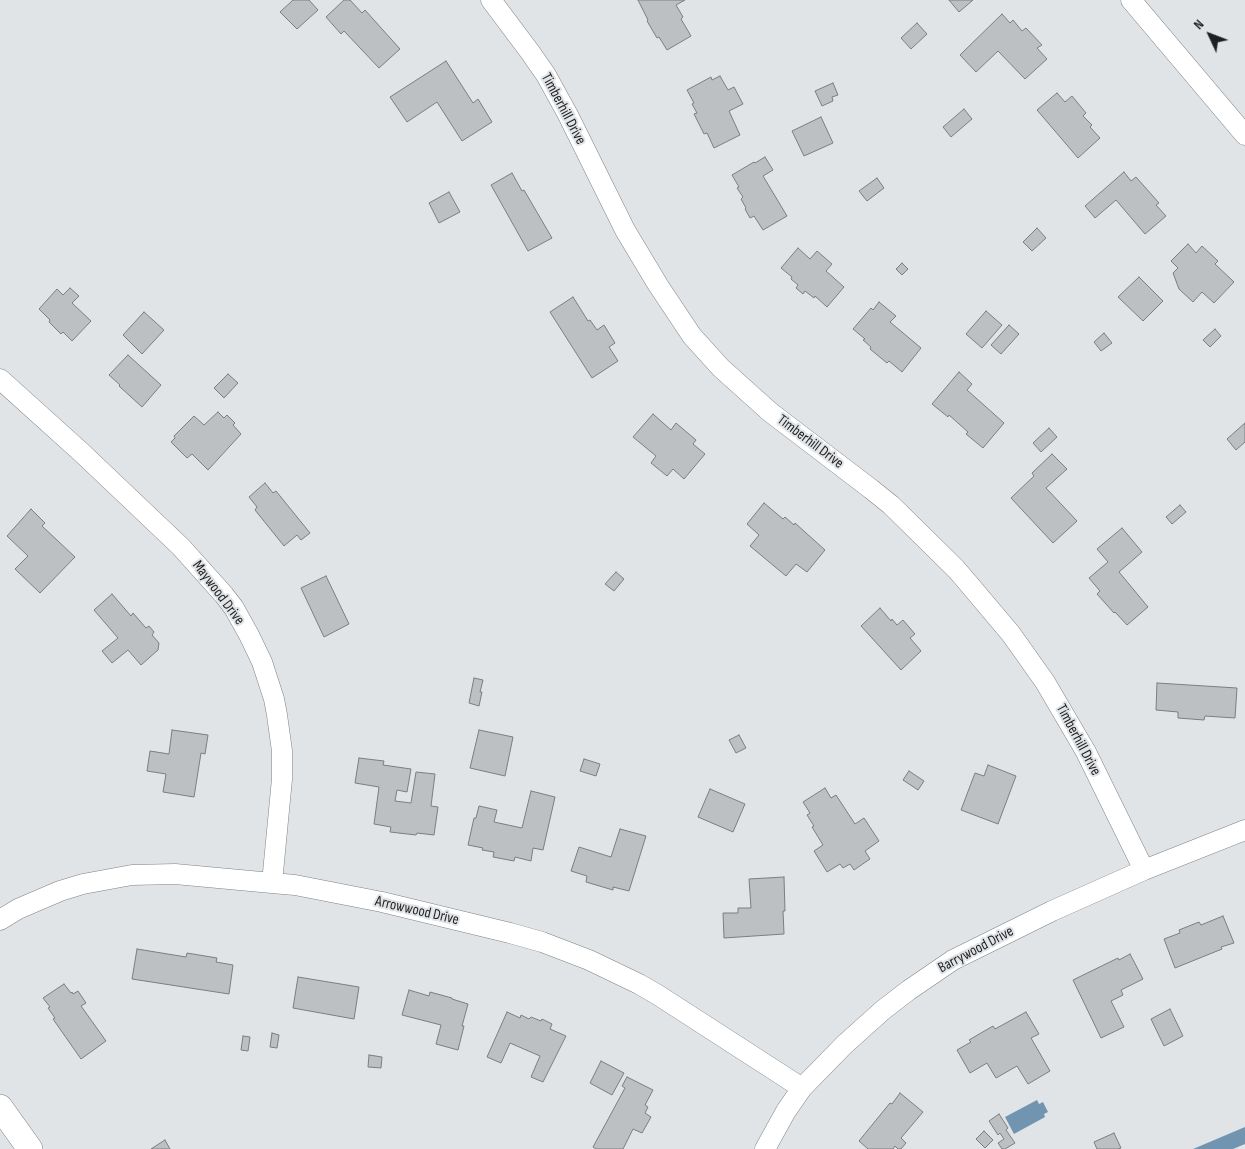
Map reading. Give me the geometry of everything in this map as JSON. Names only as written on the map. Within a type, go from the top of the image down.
[{"type":"street","name":"Timberhill Drive","points":[[491,0],[546,75],[625,230],[692,336],[721,368],[770,412],[891,506],[968,582],[1011,634],[1045,682],[1086,752],[1144,870]]},
{"type":"street","points":[[1131,0],[1245,135]]},
{"type":"street","name":"Maywood Drive","points":[[0,380],[75,446],[181,547],[224,595],[250,635],[262,662],[274,699],[278,715],[282,751],[282,779],[272,882]]},
{"type":"street","name":"Barrywood Drive","points":[[764,1149],[802,1088],[844,1045],[883,1010],[953,960],[1052,911],[1144,870],[1245,830]]},
{"type":"street","name":"Arrowwood Drive","points":[[0,920],[38,900],[83,884],[132,875],[175,874],[272,882],[391,904],[510,932],[569,951],[612,970],[652,992],[802,1088]]},
{"type":"street","points":[[0,1107],[30,1149]]},
{"type":"water","points":[[1037,1100],[1039,1104],[1043,1102],[1048,1112],[1044,1114],[1045,1117],[1014,1134],[1005,1117]]},
{"type":"water","points":[[1245,1127],[1245,1144],[1233,1149],[1193,1149]]},
{"type":"building","points":[[293,0],[309,0],[318,10],[297,29],[280,12]]},
{"type":"building","points":[[344,0],[350,0],[362,13],[365,10],[400,49],[379,68],[344,31],[341,34],[326,17]]},
{"type":"building","points":[[638,0],[685,0],[676,5],[683,17],[681,19],[691,36],[667,50],[647,21]]},
{"type":"building","points":[[949,0],[973,0],[959,12]]},
{"type":"building","points":[[1002,14],[1010,23],[1013,20],[1022,31],[1026,28],[1042,45],[1037,48],[1047,59],[1025,79],[998,51],[976,72],[960,55]]},
{"type":"building","points":[[917,23],[927,34],[911,49],[901,38]]},
{"type":"building","points":[[446,61],[473,103],[478,99],[492,122],[462,141],[437,102],[407,122],[390,97]]},
{"type":"building","points":[[720,76],[728,90],[734,87],[743,104],[729,111],[740,135],[714,148],[707,133],[704,134],[694,114],[697,113],[687,90],[711,77],[712,80]]},
{"type":"building","points":[[833,83],[838,95],[832,97],[833,101],[822,106],[815,91]]},
{"type":"building","points":[[1057,93],[1065,102],[1072,96],[1086,113],[1083,116],[1092,125],[1090,127],[1100,138],[1078,158],[1037,110]]},
{"type":"building","points":[[964,109],[972,119],[951,137],[943,127]]},
{"type":"building","points":[[821,117],[833,143],[804,156],[792,131]]},
{"type":"building","points":[[765,157],[773,170],[763,176],[787,216],[763,230],[754,216],[750,218],[741,199],[743,197],[737,188],[739,187],[732,175]]},
{"type":"building","points":[[1124,172],[1131,181],[1136,177],[1159,203],[1156,205],[1166,216],[1145,234],[1116,200],[1095,218],[1085,206]]},
{"type":"building","points":[[512,173],[552,238],[528,251],[491,185]]},
{"type":"building","points":[[877,178],[884,188],[867,201],[859,191]]},
{"type":"building","points":[[449,192],[460,212],[439,223],[429,203]]},
{"type":"building","points":[[1037,228],[1046,238],[1032,251],[1023,242]]},
{"type":"building","points":[[1188,244],[1196,253],[1202,246],[1218,261],[1215,264],[1234,282],[1214,303],[1202,292],[1193,302],[1179,289],[1173,273],[1178,268],[1171,261]]},
{"type":"building","points":[[798,248],[810,259],[817,251],[832,264],[826,271],[844,287],[827,307],[815,296],[814,298],[805,291],[803,294],[796,288],[798,285],[791,279],[792,277],[781,268]]},
{"type":"building","points":[[902,263],[908,269],[902,275],[896,269]]},
{"type":"building","points":[[1139,277],[1163,301],[1143,321],[1118,297]]},
{"type":"building","points":[[70,288],[79,296],[72,303],[91,321],[72,341],[63,332],[61,334],[39,309],[57,289],[63,295]]},
{"type":"building","points":[[573,297],[588,321],[590,320],[597,330],[604,325],[615,343],[609,347],[618,361],[592,378],[550,312]]},
{"type":"building","points":[[879,302],[896,316],[890,322],[921,348],[902,372],[870,349],[871,347],[863,340],[865,339],[853,329],[871,308],[873,310]]},
{"type":"building","points":[[986,311],[1002,325],[982,348],[966,334]]},
{"type":"building","points":[[144,312],[164,330],[142,354],[123,335]]},
{"type":"building","points":[[1009,325],[1019,334],[1001,354],[991,345]]},
{"type":"building","points":[[1215,329],[1221,336],[1210,347],[1203,340]]},
{"type":"building","points":[[1104,333],[1112,343],[1101,351],[1094,342]]},
{"type":"building","points":[[128,355],[161,385],[142,407],[109,375]]},
{"type":"building","points":[[959,372],[972,384],[967,390],[1004,423],[983,448],[966,434],[968,432],[949,415],[948,417],[932,404]]},
{"type":"building","points":[[228,374],[238,383],[224,398],[214,388]]},
{"type":"building","points":[[218,412],[224,418],[227,415],[235,423],[233,425],[241,434],[208,470],[192,454],[187,458],[171,442],[175,438],[174,436],[194,416],[204,425]]},
{"type":"building","points":[[653,414],[671,430],[676,423],[696,440],[693,444],[705,454],[684,479],[673,469],[667,476],[651,463],[656,456],[633,437]]},
{"type":"building","points":[[1245,423],[1245,442],[1236,450],[1227,439]]},
{"type":"building","points":[[1049,428],[1057,437],[1041,452],[1033,443]]},
{"type":"building","points":[[1052,454],[1067,469],[1046,488],[1077,521],[1053,543],[1011,498],[1034,476],[1032,473]]},
{"type":"building","points":[[265,483],[273,493],[276,491],[310,533],[301,540],[297,535],[284,546],[255,510],[257,507],[249,497]]},
{"type":"building","points":[[764,503],[783,519],[785,517],[794,525],[795,523],[825,550],[807,572],[796,564],[786,576],[750,546],[759,535],[747,524]]},
{"type":"building","points":[[1180,505],[1186,512],[1172,524],[1166,517]]},
{"type":"building","points":[[31,509],[45,523],[42,526],[75,557],[40,593],[15,569],[28,556],[7,536]]},
{"type":"building","points":[[1122,528],[1142,552],[1119,572],[1148,607],[1127,625],[1097,594],[1100,591],[1089,578],[1108,562],[1097,549]]},
{"type":"building","points":[[616,572],[624,579],[614,591],[605,584]]},
{"type":"building","points":[[326,576],[349,624],[324,637],[301,588]]},
{"type":"building","points":[[112,594],[131,616],[133,613],[146,628],[149,626],[154,632],[152,635],[159,643],[158,650],[141,665],[128,650],[112,663],[102,651],[118,638],[94,610]]},
{"type":"building","points":[[880,608],[897,625],[903,620],[915,634],[910,638],[921,651],[901,670],[861,626]]},
{"type":"building","points":[[474,678],[483,680],[479,706],[469,703]]},
{"type":"building","points":[[1157,683],[1237,688],[1235,718],[1205,716],[1204,720],[1178,718],[1178,712],[1156,710]]},
{"type":"building","points":[[172,730],[208,735],[205,754],[201,753],[194,797],[163,792],[166,774],[147,771],[150,751],[169,754]]},
{"type":"building","points":[[479,730],[513,737],[505,776],[470,768]]},
{"type":"building","points":[[739,735],[746,748],[736,753],[729,740]]},
{"type":"building","points":[[359,758],[384,761],[383,765],[411,769],[407,792],[397,790],[395,801],[411,803],[416,772],[435,774],[431,806],[438,807],[434,835],[390,832],[391,827],[374,824],[379,787],[355,783]]},
{"type":"building","points":[[584,759],[600,764],[596,776],[580,771]]},
{"type":"building","points":[[988,765],[1016,776],[998,824],[961,810],[975,773],[984,776]]},
{"type":"building","points":[[909,771],[924,781],[918,790],[903,780]]},
{"type":"building","points":[[825,788],[831,798],[836,795],[855,824],[864,818],[879,841],[865,851],[870,859],[854,870],[850,864],[843,868],[840,864],[827,872],[814,851],[823,845],[812,827],[814,826],[807,815],[810,813],[803,802]]},
{"type":"building","points":[[710,789],[745,804],[733,832],[698,817]]},
{"type":"building","points":[[531,791],[555,797],[543,850],[533,848],[531,861],[515,857],[514,861],[493,857],[494,852],[468,845],[474,818],[476,818],[479,806],[497,810],[494,822],[522,828]]},
{"type":"building","points":[[620,829],[646,836],[629,891],[613,887],[613,890],[586,882],[587,876],[571,871],[579,847],[611,857]]},
{"type":"building","points":[[784,877],[784,934],[724,938],[723,913],[738,913],[738,908],[751,908],[749,879]]},
{"type":"building","points":[[1223,916],[1234,943],[1175,968],[1164,939],[1180,933],[1179,930],[1199,922],[1201,925]]},
{"type":"building","points":[[137,949],[186,957],[187,953],[217,958],[216,962],[233,965],[229,994],[132,979]]},
{"type":"building","points":[[1130,954],[1143,979],[1121,990],[1123,995],[1111,1001],[1124,1027],[1101,1038],[1073,980]]},
{"type":"building","points":[[298,977],[359,987],[354,1019],[293,1008]]},
{"type":"building","points":[[64,984],[73,994],[78,991],[86,1003],[81,1006],[106,1041],[81,1059],[53,1019],[55,1018],[48,1008],[50,1007],[43,998]]},
{"type":"building","points":[[409,990],[429,996],[430,992],[468,1004],[458,1050],[436,1044],[441,1025],[402,1015]]},
{"type":"building","points":[[1170,1009],[1183,1036],[1164,1046],[1151,1019]]},
{"type":"building","points":[[507,1012],[520,1018],[521,1015],[529,1019],[531,1017],[541,1021],[542,1019],[552,1024],[550,1029],[566,1036],[543,1082],[531,1077],[540,1056],[510,1043],[501,1063],[487,1057]]},
{"type":"building","points":[[1026,1012],[1039,1034],[1031,1038],[1050,1071],[1028,1084],[1017,1066],[996,1078],[987,1063],[970,1073],[957,1050],[971,1042],[969,1040],[993,1026],[995,1029]]},
{"type":"building","points":[[272,1033],[279,1035],[277,1048],[270,1047]]},
{"type":"building","points":[[243,1036],[250,1037],[248,1051],[241,1050]]},
{"type":"building","points":[[369,1055],[382,1057],[381,1068],[368,1067]]},
{"type":"building","points":[[601,1061],[624,1073],[612,1095],[590,1083]]},
{"type":"building","points":[[627,1077],[653,1090],[645,1105],[648,1107],[645,1113],[651,1117],[642,1133],[633,1129],[623,1149],[596,1149],[593,1147],[625,1088],[622,1086]]},
{"type":"building","points":[[900,1093],[923,1112],[901,1138],[906,1143],[901,1149],[895,1146],[893,1149],[868,1149],[859,1141]]},
{"type":"building","points":[[999,1114],[1008,1128],[1006,1130],[1015,1143],[1005,1149],[1002,1149],[998,1143],[1004,1139],[1000,1133],[998,1135],[989,1121]]},
{"type":"building","points":[[984,1131],[993,1140],[985,1148],[976,1139]]},
{"type":"building","points":[[1114,1133],[1121,1148],[1097,1149],[1094,1142]]},
{"type":"building","points":[[165,1140],[170,1149],[151,1149]]}]
